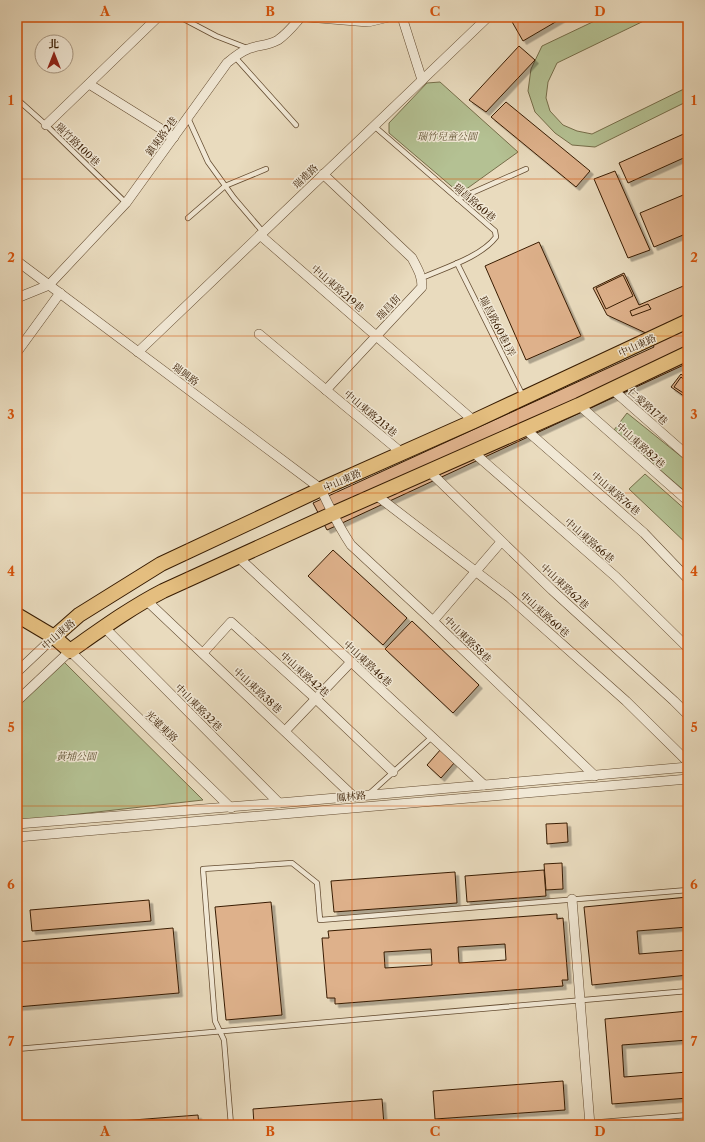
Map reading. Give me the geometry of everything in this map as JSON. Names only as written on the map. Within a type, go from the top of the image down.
[{"type":"main road","name":"中山東路","points":[[54,637],[79,616],[161,564],[321,489],[474,421],[688,321]]},
{"type":"main road","name":"中山東路","points":[[70,651],[104,627],[163,591],[332,514],[525,429],[688,353]]},
{"type":"main road","points":[[17,615],[54,637],[70,651]]},
{"type":"street","points":[[46,125],[158,17]]},
{"type":"street","name":"鎮東路2巷","points":[[48,284],[126,203],[227,63],[249,48],[264,46],[278,40],[288,32],[301,17]]},
{"type":"street","points":[[307,17],[368,22],[383,18]]},
{"type":"street","points":[[402,17],[422,80]]},
{"type":"street","name":"瑞進路","points":[[138,352],[488,17]]},
{"type":"street","points":[[89,84],[174,137]]},
{"type":"street","points":[[323,174],[412,258],[422,278]]},
{"type":"street","name":"中山東路219巷","points":[[262,233],[376,336],[474,421]]},
{"type":"street","name":"瑞興路","points":[[17,261],[321,489],[332,514]]},
{"type":"street","name":"瑞昌街","points":[[326,390],[422,287],[422,278]]},
{"type":"street","points":[[17,298],[48,284]]},
{"type":"street","points":[[17,352],[60,293]]},
{"type":"street","points":[[260,334],[326,390]]},
{"type":"street","name":"仁愛路17巷","points":[[612,389],[688,456]]},
{"type":"street","name":"中山東路213巷","points":[[326,390],[402,453]]},
{"type":"street","name":"中山東路82巷","points":[[579,404],[688,502]]},
{"type":"street","name":"中山東路76巷","points":[[525,429],[644,533],[688,579]]},
{"type":"street","name":"中山東路66巷","points":[[472,452],[616,577],[688,648]]},
{"type":"street","name":"中山東路62巷","points":[[429,471],[501,542],[674,701],[688,716]]},
{"type":"street","name":"中山東路60巷","points":[[376,495],[509,597],[626,701],[688,762]]},
{"type":"street","name":"中山東路58巷","points":[[332,514],[351,545],[434,621],[595,776]]},
{"type":"street","points":[[434,621],[501,542]]},
{"type":"street","name":"中山東路46巷","points":[[238,557],[484,785]]},
{"type":"street","name":"中山東路38巷","points":[[146,600],[353,796]]},
{"type":"street","name":"中山東路42巷","points":[[203,653],[231,622],[316,699],[393,772]]},
{"type":"street","name":"中山東路32巷","points":[[104,627],[279,803]]},
{"type":"street","name":"中山東路","points":[[17,672],[54,637]]},
{"type":"street","name":"中山東路","points":[[17,701],[70,651]]},
{"type":"street","name":"光遠東路","points":[[70,651],[229,806],[237,818]]},
{"type":"street","points":[[17,661],[28,661]]},
{"type":"street","points":[[285,731],[351,662]]},
{"type":"street","name":"鳳林路","points":[[17,824],[279,803],[688,767]]},
{"type":"street","name":"鳳林路","points":[[17,837],[688,779]]},
{"type":"street","points":[[572,899],[590,1124]]},
{"type":"lane","points":[[180,17],[216,36],[249,48]]},
{"type":"lane","points":[[235,57],[296,125]]},
{"type":"lane","name":"瑞竹路100巷","points":[[17,99],[46,125],[126,203]]},
{"type":"lane","points":[[188,118],[208,162],[262,233]]},
{"type":"lane","name":"瑞昌路60巷","points":[[374,126],[495,232],[496,237],[493,242],[474,256],[422,278]]},
{"type":"lane","points":[[188,218],[226,186],[266,169]]},
{"type":"lane","points":[[458,200],[526,169]]},
{"type":"lane","name":"瑞昌路60巷1弄","points":[[457,263],[524,397]]},
{"type":"lane","points":[[367,795],[432,737]]},
{"type":"lane","points":[[231,1125],[224,1040],[215,1021],[203,868],[292,863],[316,884],[320,920],[688,890]]},
{"type":"lane","points":[[17,1049],[688,991]]},
{"type":"lane","points":[[564,1125],[688,1115]]},
{"type":"green space","points":[[603,17],[652,17],[557,63],[548,82],[546,98],[550,111],[563,125],[577,131],[592,134],[688,87],[688,101],[595,147],[572,145],[555,133],[535,112],[528,91],[531,69],[542,46]]},
{"type":"green space","name":"瑞竹兒童公園","points":[[440,82],[518,152],[465,190],[457,191],[389,133],[389,123],[427,83]]},
{"type":"green space","points":[[627,413],[688,462],[688,494],[614,430]]},
{"type":"green space","points":[[645,474],[688,512],[688,545],[629,489]]},
{"type":"green space","name":"黃埔公園","points":[[64,662],[203,800],[17,821],[17,705]]},
{"type":"building","points":[[517,17],[564,17],[523,41],[511,20]]},
{"type":"building","points":[[519,46],[535,60],[486,112],[469,100]]},
{"type":"building","points":[[506,102],[590,171],[576,187],[491,117]]},
{"type":"building","points":[[688,132],[688,156],[628,183],[619,163]]},
{"type":"building","points":[[615,171],[650,250],[628,258],[594,179]]},
{"type":"building","points":[[688,193],[688,233],[654,247],[640,213]]},
{"type":"building","points":[[539,242],[581,336],[526,360],[485,266]]},
{"type":"building","points":[[624,273],[639,305],[688,284],[688,363],[327,530],[313,503],[654,347],[648,334],[607,315],[593,288]]},
{"type":"building","points":[[623,275],[633,296],[606,309],[596,288]]},
{"type":"building","points":[[648,304],[651,309],[632,316],[630,311]]},
{"type":"building","points":[[681,374],[688,380],[688,399],[671,387]]},
{"type":"building","points":[[681,377],[688,383],[688,396],[674,387]]},
{"type":"building","points":[[333,550],[407,618],[383,645],[308,576]]},
{"type":"building","points":[[412,621],[479,685],[453,713],[385,649]]},
{"type":"building","points":[[441,749],[455,762],[441,778],[427,765]]},
{"type":"building","points":[[567,823],[568,842],[547,844],[546,824]]},
{"type":"building","points":[[562,863],[563,889],[546,890],[544,864]]},
{"type":"building","points":[[544,870],[546,896],[467,902],[465,876]]},
{"type":"building","points":[[455,872],[457,903],[334,912],[331,881]]},
{"type":"building","points":[[688,897],[688,927],[637,931],[639,954],[688,950],[688,975],[592,985],[584,907]]},
{"type":"building","points":[[149,900],[151,921],[32,931],[30,910]]},
{"type":"building","points":[[271,902],[282,1015],[226,1020],[215,907]]},
{"type":"building","points":[[557,914],[557,919],[563,918],[568,980],[562,980],[563,986],[335,1004],[335,998],[327,998],[322,938],[329,938],[328,931]],"holes":[[[505,944],[506,960],[459,963],[458,947]],[[431,949],[432,965],[385,968],[384,952]]]},
{"type":"building","points":[[173,928],[179,993],[17,1007],[17,942]]},
{"type":"building","points":[[688,1011],[688,1040],[622,1045],[624,1077],[688,1072],[688,1098],[612,1104],[605,1019]]},
{"type":"building","points":[[563,1081],[565,1110],[435,1119],[433,1091]]},
{"type":"building","points":[[382,1099],[384,1125],[254,1125],[253,1109]]},
{"type":"building","points":[[198,1115],[199,1125],[68,1125]]}]
